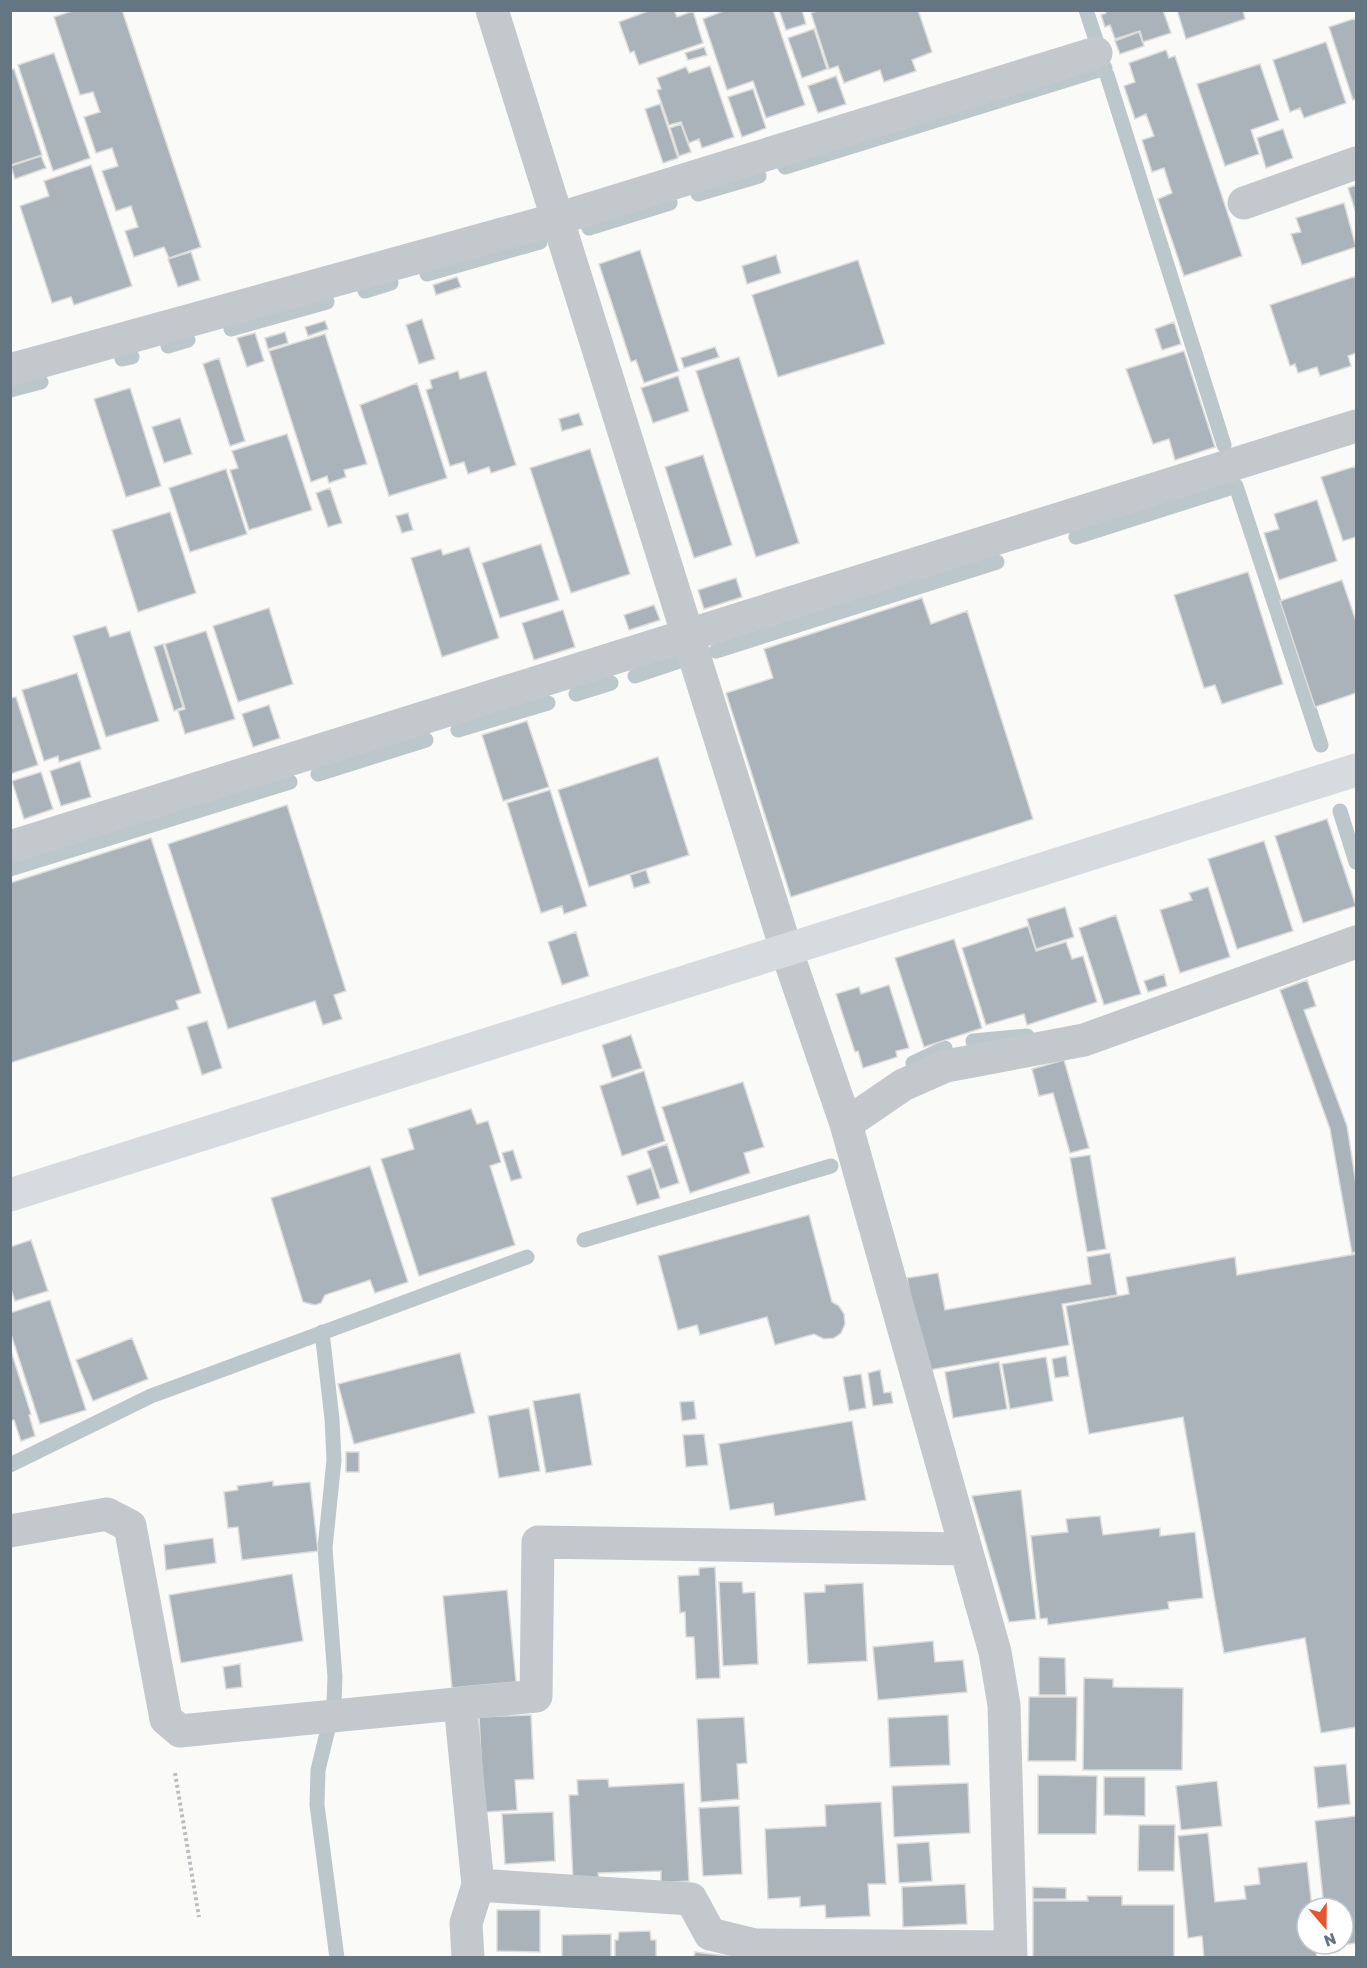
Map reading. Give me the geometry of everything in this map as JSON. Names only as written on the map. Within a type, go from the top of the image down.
[{"type":"street","points":[[478,1885],[691,1899],[710,1934],[755,1945],[1010,1952],[1004,1705],[995,1652],[846,1124],[786,950],[492,10]]},
{"type":"street","points":[[10,370],[557,219],[1096,53]]},
{"type":"street","points":[[1244,203],[1356,163]]},
{"type":"street","points":[[10,847],[688,637],[1356,426]]},
{"type":"street","points":[[10,1195],[1356,770]]},
{"type":"street","points":[[846,1124],[903,1086],[946,1066],[1084,1040],[1356,942]]},
{"type":"street","points":[[10,1530],[106,1514],[130,1526],[166,1719],[180,1731],[536,1696],[538,1542],[966,1549]]},
{"type":"street","points":[[460,1704],[478,1885],[466,1923],[468,1958]]},
{"type":"path","points":[[166,1719],[199,1917]]},
{"type":"building","points":[[75,10],[122,10],[201,247],[169,258],[164,247],[134,257],[125,231],[138,227],[131,206],[116,211],[102,171],[118,166],[112,148],[96,153],[84,117],[100,112],[93,92],[80,95],[54,17]]},
{"type":"building","points":[[651,10],[674,10],[677,17],[693,11],[703,43],[639,65],[634,51],[630,53],[619,22]]},
{"type":"building","points":[[726,10],[773,10],[805,105],[766,118],[753,81],[727,90],[703,19]]},
{"type":"building","points":[[779,10],[802,10],[806,24],[786,30]]},
{"type":"building","points":[[819,10],[918,10],[932,52],[912,60],[916,71],[884,82],[880,70],[844,83],[838,66],[829,69],[811,13]]},
{"type":"building","points":[[1105,10],[1163,10],[1171,33],[1143,42],[1140,31],[1115,39],[1110,25],[1105,27],[1101,15],[1106,13]]},
{"type":"building","points":[[1177,10],[1243,10],[1245,19],[1186,39]]},
{"type":"building","points":[[1356,18],[1356,98],[1353,100],[1329,27]]},
{"type":"building","points":[[814,29],[827,69],[802,78],[788,38]]},
{"type":"building","points":[[1139,32],[1144,46],[1120,54],[1115,41]]},
{"type":"building","points":[[1326,42],[1346,103],[1304,118],[1300,108],[1290,112],[1273,60]]},
{"type":"building","points":[[704,47],[707,55],[688,60],[685,53]]},
{"type":"building","points":[[1166,50],[1169,58],[1175,56],[1242,256],[1184,276],[1158,199],[1172,193],[1164,168],[1152,172],[1142,140],[1154,136],[1146,114],[1135,119],[1124,86],[1135,82],[1129,63]]},
{"type":"building","points":[[54,53],[90,158],[53,171],[18,65]]},
{"type":"building","points":[[1260,64],[1279,120],[1251,130],[1259,154],[1225,166],[1197,84]]},
{"type":"building","points":[[710,66],[734,137],[702,148],[699,139],[689,143],[681,122],[669,125],[657,90],[661,89],[657,78],[686,67],[689,73]]},
{"type":"building","points":[[14,69],[42,155],[11,165],[10,70]]},
{"type":"building","points":[[836,76],[846,104],[818,113],[808,86]]},
{"type":"building","points":[[753,89],[766,128],[742,137],[728,97]]},
{"type":"building","points":[[660,104],[678,158],[663,163],[645,109]]},
{"type":"building","points":[[681,124],[691,152],[679,156],[670,128]]},
{"type":"building","points":[[1283,129],[1293,158],[1266,168],[1257,138]]},
{"type":"building","points":[[41,156],[46,168],[15,179],[11,166]]},
{"type":"building","points":[[91,165],[132,286],[74,305],[71,297],[52,303],[20,206],[49,196],[44,181]]},
{"type":"building","points":[[1356,185],[1356,213],[1348,188]]},
{"type":"building","points":[[1344,203],[1356,247],[1302,265],[1291,234],[1301,232],[1296,218]]},
{"type":"building","points":[[640,250],[679,371],[644,383],[636,360],[631,362],[599,264]]},
{"type":"building","points":[[191,252],[200,280],[178,287],[168,259]]},
{"type":"building","points":[[776,255],[781,273],[747,284],[742,266]]},
{"type":"building","points":[[858,260],[885,344],[778,377],[752,295]]},
{"type":"building","points":[[1356,276],[1356,353],[1348,356],[1351,366],[1320,376],[1317,367],[1298,373],[1295,364],[1290,366],[1270,305]]},
{"type":"building","points":[[457,277],[461,287],[436,295],[433,285]]},
{"type":"building","points":[[422,319],[435,359],[419,364],[406,325]]},
{"type":"building","points":[[325,321],[328,329],[308,336],[305,327]]},
{"type":"building","points":[[1174,322],[1181,344],[1162,350],[1155,329]]},
{"type":"building","points":[[285,332],[288,343],[268,349],[265,338]]},
{"type":"building","points":[[255,333],[264,361],[247,367],[237,338]]},
{"type":"building","points":[[325,334],[367,464],[344,470],[346,477],[329,483],[327,476],[311,482],[269,351]]},
{"type":"building","points":[[715,347],[719,357],[684,368],[681,358]]},
{"type":"building","points":[[1184,351],[1215,447],[1175,460],[1169,439],[1153,444],[1126,369]]},
{"type":"building","points":[[739,357],[799,543],[756,557],[696,371]]},
{"type":"building","points":[[219,358],[245,441],[230,446],[203,364]]},
{"type":"building","points":[[458,371],[460,379],[486,371],[516,465],[491,473],[489,467],[468,474],[464,462],[450,466],[426,390],[432,388],[430,380]]},
{"type":"building","points":[[678,376],[689,411],[653,423],[641,388]]},
{"type":"building","points":[[417,383],[447,478],[389,496],[360,405]]},
{"type":"building","points":[[130,388],[161,486],[126,497],[94,399]]},
{"type":"building","points":[[579,413],[583,425],[562,431],[559,419]]},
{"type":"building","points":[[180,418],[192,454],[164,463],[152,427]]},
{"type":"building","points":[[287,434],[312,510],[249,530],[230,470],[238,468],[232,451]]},
{"type":"building","points":[[590,449],[630,574],[571,593],[530,468]]},
{"type":"building","points":[[703,455],[732,545],[694,558],[665,467]]},
{"type":"building","points":[[1356,466],[1356,537],[1343,541],[1321,477]]},
{"type":"building","points":[[226,469],[247,534],[190,552],[169,488]]},
{"type":"building","points":[[330,488],[342,523],[328,527],[316,493]]},
{"type":"building","points":[[1317,500],[1337,561],[1279,580],[1264,533],[1279,529],[1274,514]]},
{"type":"building","points":[[170,512],[196,593],[138,612],[112,530]]},
{"type":"building","points":[[408,513],[413,530],[402,533],[396,516]]},
{"type":"building","points":[[541,544],[559,600],[500,618],[482,563]]},
{"type":"building","points":[[469,547],[499,638],[442,657],[411,558],[441,549],[443,555]]},
{"type":"building","points":[[1248,572],[1283,684],[1222,704],[1215,685],[1204,688],[1174,595]]},
{"type":"building","points":[[736,578],[742,597],[704,609],[698,590]]},
{"type":"building","points":[[1342,580],[1356,621],[1356,693],[1315,707],[1280,601]]},
{"type":"building","points":[[922,598],[931,624],[967,611],[1033,819],[791,897],[726,693],[773,678],[764,649]]},
{"type":"building","points":[[654,605],[660,620],[629,630],[624,615]]},
{"type":"building","points":[[269,608],[293,684],[238,702],[213,626]]},
{"type":"building","points":[[563,610],[575,647],[534,660],[522,623]]},
{"type":"building","points":[[106,626],[110,637],[130,631],[159,721],[106,737],[73,636]]},
{"type":"building","points":[[206,631],[235,719],[185,734],[178,711],[185,709],[165,644]]},
{"type":"building","points":[[163,644],[183,707],[174,711],[154,647]]},
{"type":"building","points":[[77,673],[101,749],[59,762],[58,756],[44,761],[22,690]]},
{"type":"building","points":[[16,697],[38,765],[10,774],[10,698]]},
{"type":"building","points":[[269,705],[280,738],[253,747],[242,714]]},
{"type":"building","points":[[527,721],[549,787],[503,801],[482,735]]},
{"type":"building","points":[[658,757],[689,855],[589,887],[558,790]]},
{"type":"building","points":[[80,761],[91,797],[61,806],[50,771]]},
{"type":"building","points":[[41,772],[53,809],[24,819],[12,781]]},
{"type":"building","points":[[550,790],[587,906],[564,914],[562,906],[541,913],[507,803]]},
{"type":"building","points":[[287,805],[346,991],[334,995],[342,1019],[323,1025],[315,1001],[228,1029],[168,844]]},
{"type":"building","points":[[1327,819],[1356,906],[1303,923],[1275,836]]},
{"type":"building","points":[[151,838],[201,993],[176,1001],[179,1009],[10,1063],[10,883]]},
{"type":"building","points":[[1264,841],[1293,931],[1237,949],[1208,859]]},
{"type":"building","points":[[646,870],[650,883],[634,888],[630,875]]},
{"type":"building","points":[[1208,887],[1230,957],[1180,973],[1160,910],[1192,900],[1189,893]]},
{"type":"building","points":[[1065,907],[1074,937],[1036,949],[1027,919]]},
{"type":"building","points":[[1116,915],[1141,994],[1104,1005],[1079,928]]},
{"type":"building","points":[[1028,926],[1036,951],[1066,942],[1072,959],[1083,956],[1097,1002],[1027,1025],[1024,1014],[986,1025],[962,948]]},
{"type":"building","points":[[576,932],[589,976],[562,985],[548,942]]},
{"type":"building","points":[[954,939],[982,1028],[924,1047],[895,958]]},
{"type":"building","points":[[1164,974],[1167,986],[1148,992],[1144,981]]},
{"type":"building","points":[[1307,980],[1316,1006],[1304,1010],[1347,1126],[1356,1184],[1356,1252],[1352,1253],[1330,1129],[1280,990]]},
{"type":"building","points":[[889,985],[909,1048],[896,1051],[897,1057],[863,1068],[858,1051],[855,1052],[836,994],[859,987],[861,994]]},
{"type":"building","points":[[207,1021],[222,1068],[202,1075],[187,1027]]},
{"type":"building","points":[[631,1035],[642,1068],[612,1078],[602,1045]]},
{"type":"building","points":[[1064,1060],[1089,1148],[1070,1153],[1053,1093],[1039,1096],[1032,1069]]},
{"type":"building","points":[[644,1071],[665,1141],[622,1156],[600,1086]]},
{"type":"building","points":[[743,1082],[764,1147],[744,1153],[750,1173],[690,1193],[662,1107]]},
{"type":"building","points":[[471,1109],[477,1124],[488,1121],[501,1162],[490,1166],[515,1245],[419,1276],[381,1159],[414,1149],[408,1129]]},
{"type":"building","points":[[667,1144],[679,1183],[660,1189],[647,1151]]},
{"type":"building","points":[[513,1150],[522,1178],[511,1181],[502,1153]]},
{"type":"building","points":[[1090,1155],[1106,1249],[1087,1252],[1070,1158]]},
{"type":"building","points":[[370,1166],[408,1282],[375,1293],[370,1280],[325,1295],[321,1303],[315,1305],[303,1302],[271,1198]]},
{"type":"building","points":[[651,1168],[660,1198],[637,1205],[627,1176]]},
{"type":"building","points":[[809,1215],[832,1302],[839,1306],[844,1314],[845,1324],[841,1333],[834,1338],[824,1339],[814,1334],[775,1345],[767,1317],[700,1335],[697,1325],[678,1330],[658,1256]]},
{"type":"building","points":[[31,1240],[48,1291],[15,1301],[10,1286],[10,1247]]},
{"type":"building","points":[[1110,1253],[1117,1295],[1062,1304],[1069,1345],[924,1371],[907,1278],[938,1273],[945,1310],[1091,1284],[1087,1257]]},
{"type":"building","points":[[1356,1254],[1356,1727],[1321,1733],[1305,1638],[1224,1653],[1183,1417],[1089,1434],[1066,1306],[1129,1294],[1126,1277],[1235,1257],[1237,1275]]},
{"type":"building","points":[[50,1300],[86,1410],[40,1424],[10,1331],[10,1313]]},
{"type":"building","points":[[132,1338],[148,1379],[93,1401],[76,1360]]},
{"type":"building","points":[[10,1348],[31,1414],[29,1415],[35,1436],[21,1441],[14,1420],[10,1421]]},
{"type":"building","points":[[460,1353],[475,1413],[354,1444],[338,1384]]},
{"type":"building","points":[[1066,1356],[1069,1376],[1055,1378],[1052,1359]]},
{"type":"building","points":[[1046,1357],[1053,1401],[1010,1409],[1002,1364]]},
{"type":"building","points":[[999,1362],[1007,1409],[953,1418],[945,1372]]},
{"type":"building","points":[[880,1370],[884,1393],[891,1392],[893,1403],[873,1406],[868,1373]]},
{"type":"building","points":[[861,1374],[866,1408],[849,1411],[843,1377]]},
{"type":"building","points":[[580,1393],[592,1465],[546,1473],[533,1401]]},
{"type":"building","points":[[694,1401],[696,1419],[682,1421],[680,1402]]},
{"type":"building","points":[[529,1408],[540,1471],[499,1478],[488,1416]]},
{"type":"building","points":[[852,1421],[866,1500],[775,1516],[773,1503],[730,1510],[719,1444]]},
{"type":"building","points":[[704,1434],[708,1465],[686,1467],[683,1435]]},
{"type":"building","points":[[346,1452],[359,1452],[359,1472],[346,1472]]},
{"type":"building","points":[[273,1481],[273,1486],[310,1482],[318,1551],[242,1560],[238,1527],[228,1528],[224,1492],[238,1490],[237,1486]]},
{"type":"building","points":[[1021,1490],[1036,1619],[1009,1622],[972,1496]]},
{"type":"building","points":[[1100,1516],[1103,1535],[1160,1528],[1160,1536],[1195,1532],[1203,1598],[1168,1602],[1169,1609],[1048,1625],[1047,1618],[1040,1619],[1031,1536],[1068,1532],[1066,1519]]},
{"type":"building","points":[[213,1538],[216,1563],[166,1570],[164,1545]]},
{"type":"building","points":[[715,1567],[720,1678],[696,1679],[694,1637],[686,1637],[685,1612],[680,1613],[678,1576],[699,1575],[699,1568]]},
{"type":"building","points":[[292,1574],[303,1641],[181,1663],[169,1595]]},
{"type":"building","points":[[719,1582],[742,1582],[743,1593],[755,1592],[758,1664],[723,1666]]},
{"type":"building","points":[[863,1583],[867,1661],[808,1664],[804,1593],[825,1592],[825,1585]]},
{"type":"building","points":[[507,1590],[516,1682],[452,1688],[443,1596]]},
{"type":"building","points":[[933,1641],[935,1662],[963,1660],[967,1692],[878,1700],[873,1647]]},
{"type":"building","points":[[1039,1657],[1065,1658],[1066,1695],[1039,1695]]},
{"type":"building","points":[[240,1664],[242,1687],[226,1689],[223,1667]]},
{"type":"building","points":[[1084,1678],[1113,1679],[1113,1687],[1183,1688],[1182,1770],[1083,1770]]},
{"type":"building","points":[[1029,1697],[1077,1697],[1076,1761],[1028,1761]]},
{"type":"building","points":[[531,1715],[534,1779],[515,1780],[517,1810],[484,1812],[479,1717]]},
{"type":"building","points":[[948,1715],[950,1765],[890,1767],[888,1718]]},
{"type":"building","points":[[744,1717],[747,1763],[737,1764],[739,1799],[701,1802],[697,1719]]},
{"type":"building","points":[[1346,1764],[1350,1804],[1318,1808],[1314,1767]]},
{"type":"building","points":[[1038,1775],[1097,1776],[1096,1834],[1038,1834]]},
{"type":"building","points":[[1104,1777],[1145,1777],[1145,1816],[1104,1815]]},
{"type":"building","points":[[608,1779],[609,1787],[684,1783],[689,1881],[661,1883],[661,1871],[598,1873],[599,1878],[573,1879],[569,1795],[578,1795],[577,1780]]},
{"type":"building","points":[[1217,1781],[1222,1826],[1181,1830],[1176,1786]]},
{"type":"building","points":[[968,1783],[970,1833],[894,1837],[892,1786]]},
{"type":"building","points":[[881,1802],[886,1884],[868,1884],[870,1916],[826,1918],[825,1905],[800,1907],[800,1897],[768,1899],[765,1829],[826,1826],[825,1805]]},
{"type":"building","points":[[739,1806],[742,1874],[703,1876],[699,1808]]},
{"type":"building","points":[[553,1812],[555,1861],[505,1864],[502,1814]]},
{"type":"building","points":[[1356,1816],[1356,1943],[1355,1896],[1323,1896],[1315,1821]]},
{"type":"building","points":[[1139,1825],[1175,1825],[1174,1871],[1138,1871]]},
{"type":"building","points":[[1208,1833],[1215,1902],[1246,1899],[1244,1886],[1260,1884],[1258,1868],[1307,1862],[1311,1896],[1295,1896],[1295,1956],[1317,1956],[1317,1958],[1204,1958],[1202,1936],[1188,1938],[1178,1836]]},
{"type":"building","points":[[929,1842],[932,1881],[899,1883],[897,1844]]},
{"type":"building","points":[[965,1884],[967,1924],[903,1927],[902,1887]]},
{"type":"building","points":[[1033,1887],[1066,1888],[1066,1899],[1033,1899]]},
{"type":"building","points":[[1087,1896],[1122,1896],[1122,1905],[1174,1905],[1174,1958],[1033,1958],[1033,1901],[1088,1901]]},
{"type":"building","points":[[497,1910],[540,1910],[540,1952],[497,1951]]},
{"type":"building","points":[[650,1931],[651,1940],[656,1940],[656,1958],[615,1958],[615,1940],[618,1940],[619,1932]]},
{"type":"building","points":[[611,1934],[611,1958],[562,1958],[562,1935]]},
{"type":"building","points":[[695,1952],[733,1957],[733,1958],[694,1958]]},
{"type":"waterway","points":[[1086,10],[1096,40]]},
{"type":"waterway","points":[[785,167],[1105,68]]},
{"type":"waterway","points":[[1107,75],[1224,445]]},
{"type":"waterway","points":[[698,194],[759,176]]},
{"type":"waterway","points":[[589,228],[670,203]]},
{"type":"waterway","points":[[427,274],[540,242]]},
{"type":"waterway","points":[[365,291],[391,283]]},
{"type":"waterway","points":[[231,329],[327,302]]},
{"type":"waterway","points":[[168,346],[188,340]]},
{"type":"waterway","points":[[122,359],[132,357]]},
{"type":"waterway","points":[[10,390],[41,382]]},
{"type":"waterway","points":[[1076,537],[1236,486],[1321,745]]},
{"type":"waterway","points":[[716,651],[997,562]]},
{"type":"waterway","points":[[635,676],[677,662]]},
{"type":"waterway","points":[[576,694],[611,683]]},
{"type":"waterway","points":[[458,730],[548,703]]},
{"type":"waterway","points":[[318,774],[426,740]]},
{"type":"waterway","points":[[10,869],[290,782]]},
{"type":"waterway","points":[[1340,811],[1356,862]]},
{"type":"waterway","points":[[973,1041],[1027,1036]]},
{"type":"waterway","points":[[913,1063],[945,1048]]},
{"type":"waterway","points":[[584,1240],[831,1166]]},
{"type":"waterway","points":[[10,1465],[151,1396],[527,1257]]},
{"type":"waterway","points":[[322,1332],[332,1419],[334,1460],[325,1548],[335,1677],[334,1702]]},
{"type":"waterway","points":[[328,1729],[318,1770],[317,1805],[337,1958]]}]
